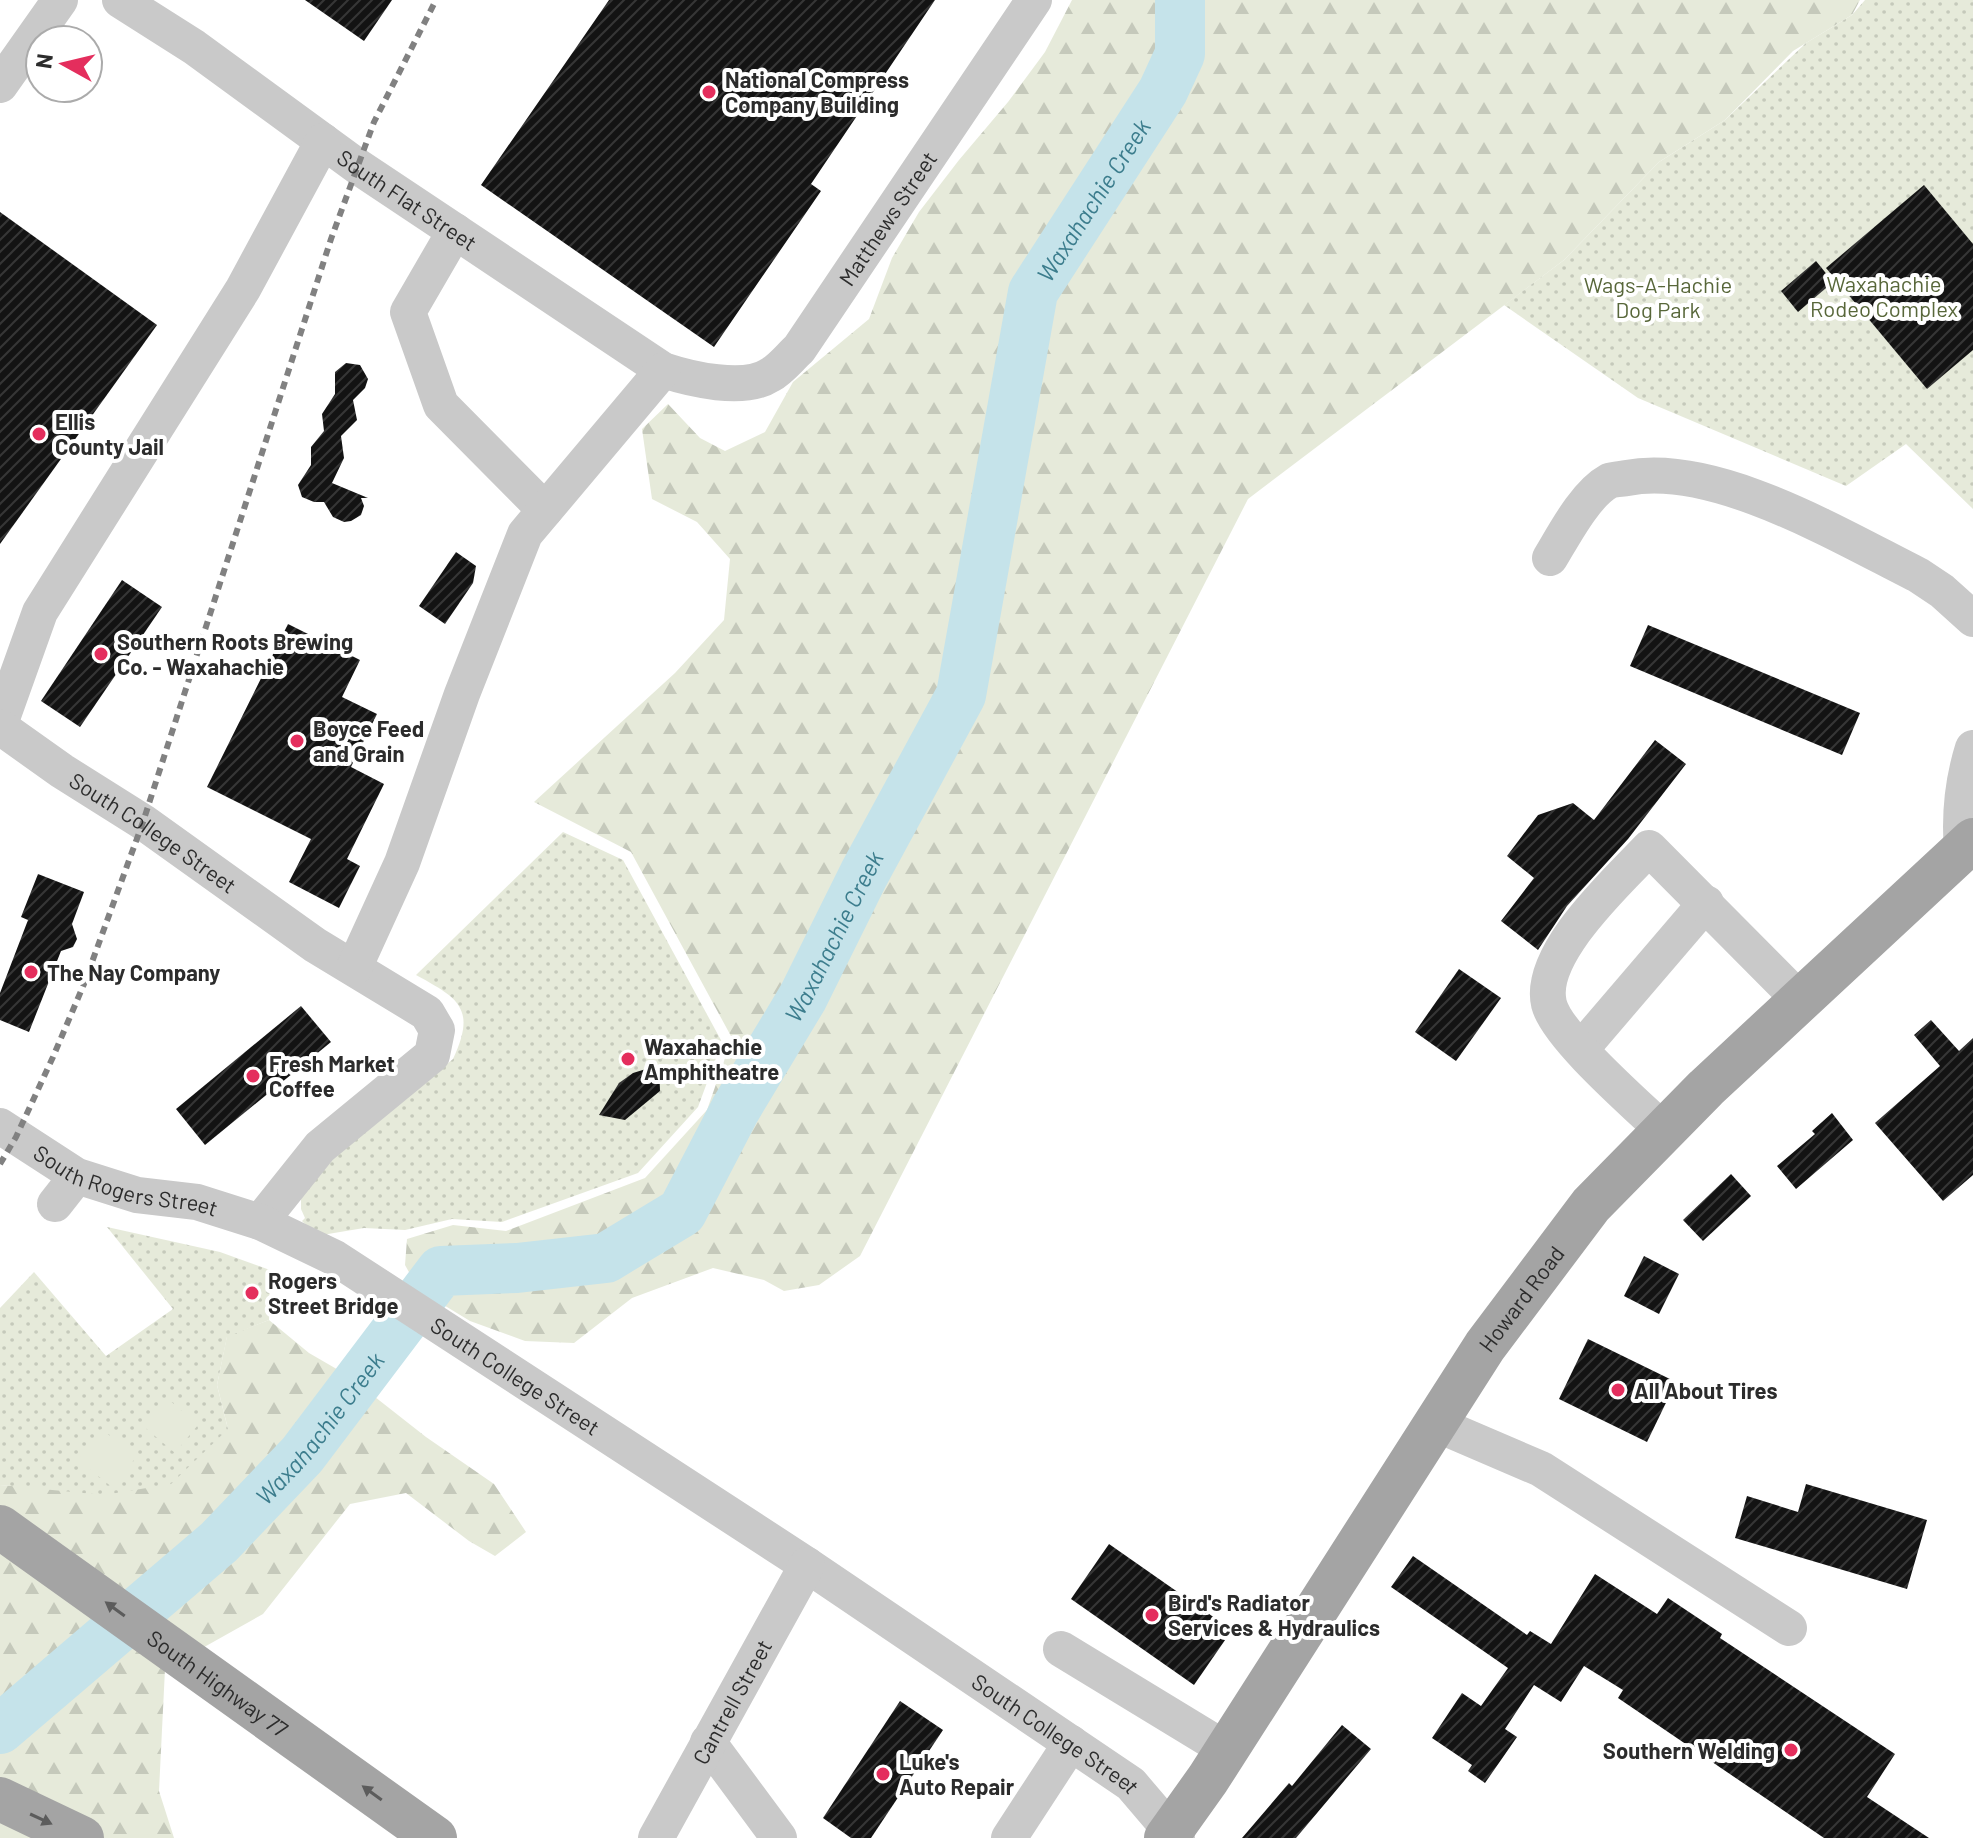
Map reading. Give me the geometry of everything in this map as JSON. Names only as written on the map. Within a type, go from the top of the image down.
[{"type":"main road","name":"Howard Road","points":[[1172,1835],[1485,1346],[1591,1205],[1799,999],[1968,845]]},
{"type":"main road","name":"South Highway 77","points":[[0,1527],[435,1838]]},
{"type":"main road","points":[[0,1799],[82,1838]]},
{"type":"street","points":[[0,85],[60,0]]},
{"type":"street","name":"South Flat Street","points":[[120,0],[194,47],[323,141],[663,370],[704,381]]},
{"type":"street","name":"Matthews Street","points":[[704,381],[754,382],[771,375],[799,349],[1034,0]]},
{"type":"street","points":[[3,736],[40,612],[243,289],[323,141]]},
{"type":"street","points":[[455,231],[408,312],[441,405],[545,510]]},
{"type":"street","points":[[354,968],[402,863],[462,694],[525,534],[663,370]]},
{"type":"street","points":[[1550,558],[1580,510],[1610,481],[1644,474],[1698,478],[1758,497],[1918,575],[1942,591],[1973,619]]},
{"type":"street","name":"South College Street","points":[[3,736],[143,822],[315,945],[427,1013],[437,1030],[432,1055],[320,1147],[260,1222],[335,1258],[807,1565],[1131,1784],[1172,1835]]},
{"type":"street","points":[[1968,845],[1959,816],[1963,780],[1973,748]]},
{"type":"street","points":[[1664,1131],[1561,1029],[1549,1003],[1549,983],[1559,956],[1580,920],[1649,848],[1799,999]]},
{"type":"street","points":[[1581,1049],[1706,903]]},
{"type":"street","name":"South Rogers Street","points":[[0,1126],[77,1176],[137,1195],[197,1202],[260,1222]]},
{"type":"street","points":[[55,1204],[77,1176]]},
{"type":"street","points":[[1436,1424],[1541,1469],[1789,1628]]},
{"type":"street","name":"Cantrell Street","points":[[656,1838],[807,1565]]},
{"type":"street","points":[[1061,1649],[1227,1750]]},
{"type":"street","points":[[708,1742],[779,1838]]},
{"type":"street","points":[[1009,1838],[1071,1743]]},
{"type":"green space","points":[[1072,0],[1860,0],[1852,15],[1793,51],[1725,120],[1659,162],[1564,260],[1248,499],[860,1256],[819,1285],[784,1291],[764,1280],[713,1268],[632,1298],[574,1343],[525,1341],[470,1321],[419,1290],[405,1265],[407,1239],[453,1225],[506,1231],[645,1178],[707,1110],[732,1038],[631,852],[534,802],[675,673],[724,620],[730,559],[697,522],[652,499],[642,429],[668,404],[700,438],[725,451],[765,432],[793,382],[869,319],[892,258],[919,212],[1045,52]]},
{"type":"green space","name":"Wags-A-Hachie Dog Park","points":[[1865,0],[1973,0],[1973,509],[1906,444],[1846,486],[1638,398],[1504,305],[1564,260],[1659,162],[1725,120],[1806,43],[1852,15]]},
{"type":"green space","points":[[563,832],[623,860],[722,1042],[698,1107],[638,1173],[502,1222],[452,1219],[405,1230],[364,1228],[322,1235],[311,1230],[302,1221],[305,1218],[301,1195],[326,1164],[453,1059],[460,1042],[463,1016],[459,1006],[443,991],[416,975]]},
{"type":"green space","points":[[107,1227],[220,1252],[270,1270],[269,1320],[227,1337],[217,1385],[228,1429],[171,1484],[104,1495],[0,1485],[0,1308],[34,1272],[106,1356],[173,1309]]},
{"type":"green space","points":[[269,1320],[309,1353],[347,1375],[426,1437],[494,1484],[526,1532],[495,1556],[469,1541],[406,1493],[350,1504],[263,1614],[165,1669],[159,1791],[174,1838],[0,1838],[0,1485],[16,1486],[228,1429],[217,1385],[227,1336]]},
{"type":"green space","points":[[167,1398],[198,1425],[175,1453],[143,1426]]},
{"type":"green space","points":[[101,1429],[137,1456],[113,1488],[78,1460]]},
{"type":"building","points":[[305,0],[392,0],[364,41]]},
{"type":"building","name":"National Compress Company Building","points":[[609,0],[935,0],[811,184],[821,191],[714,347],[481,185]]},
{"type":"building","points":[[1924,185],[1973,244],[1973,350],[1927,389],[1826,268]]},
{"type":"building","name":"Ellis County Jail","points":[[0,212],[157,325],[0,544]]},
{"type":"building","points":[[1816,261],[1833,282],[1798,312],[1781,291]]},
{"type":"building","points":[[346,363],[360,365],[368,379],[365,388],[353,400],[357,420],[341,436],[344,458],[332,483],[368,498],[361,498],[364,506],[361,515],[344,522],[333,517],[324,502],[302,497],[298,485],[311,465],[311,447],[324,431],[322,414],[335,394],[335,372]]},
{"type":"building","points":[[456,552],[476,566],[473,583],[445,624],[419,606]]},
{"type":"building","name":"Southern Roots Brewing Co. - Waxahachie","points":[[122,580],[162,607],[80,727],[41,701]]},
{"type":"building","name":"Boyce Feed and Grain","points":[[288,624],[360,660],[342,697],[377,714],[351,767],[384,784],[347,859],[360,866],[339,908],[289,882],[311,839],[207,787]]},
{"type":"building","points":[[1648,625],[1860,713],[1842,755],[1630,666]]},
{"type":"building","points":[[1655,740],[1686,764],[1628,839],[1567,906],[1538,950],[1501,921],[1534,878],[1507,856],[1538,815],[1573,803],[1594,820]]},
{"type":"building","name":"The Nay Company","points":[[38,874],[84,892],[72,924],[77,939],[73,947],[61,951],[29,1032],[0,1020],[0,993],[28,920],[21,917]]},
{"type":"building","points":[[1459,969],[1501,998],[1456,1061],[1415,1032]]},
{"type":"building","name":"Fresh Market Coffee","points":[[301,1006],[331,1042],[205,1145],[176,1109]]},
{"type":"building","points":[[1931,1020],[1959,1051],[1973,1038],[1973,1175],[1943,1201],[1875,1123],[1940,1066],[1914,1035]]},
{"type":"building","points":[[659,1065],[660,1091],[625,1120],[599,1115],[619,1083],[633,1073]]},
{"type":"building","points":[[1832,1113],[1853,1140],[1796,1189],[1777,1166],[1815,1134],[1812,1131]]},
{"type":"building","points":[[1731,1174],[1751,1196],[1703,1241],[1683,1220]]},
{"type":"building","points":[[1644,1256],[1679,1274],[1659,1314],[1624,1296]]},
{"type":"building","name":"All About Tires","points":[[1588,1339],[1676,1382],[1647,1442],[1559,1399]]},
{"type":"building","points":[[1806,1484],[1927,1520],[1907,1589],[1735,1538],[1747,1496],[1798,1512]]},
{"type":"building","name":"Bird's Radiator Services & Hydraulics","points":[[1109,1544],[1232,1630],[1194,1685],[1071,1599]]},
{"type":"building","points":[[1413,1556],[1527,1635],[1530,1631],[1551,1644],[1595,1574],[1657,1614],[1668,1598],[1722,1634],[1720,1638],[1895,1754],[1867,1797],[1929,1838],[1824,1838],[1618,1698],[1623,1690],[1584,1666],[1561,1702],[1534,1685],[1505,1729],[1517,1737],[1485,1783],[1468,1771],[1472,1765],[1432,1738],[1462,1693],[1481,1706],[1508,1668],[1391,1587]]},
{"type":"building","name":"Luke's Auto Repair","points":[[900,1701],[943,1730],[871,1838],[851,1838],[823,1818]]},
{"type":"building","points":[[1342,1725],[1371,1749],[1296,1838],[1242,1838],[1289,1783],[1292,1786]]},
{"type":"waterway","name":"Waxahachie Creek","points":[[0,1729],[219,1542],[302,1455],[441,1271],[517,1268],[606,1258],[682,1212],[735,1110],[803,997],[864,874],[961,695],[1033,292],[1163,91],[1180,54],[1180,0]]},
{"type":"railway","points":[[0,1164],[16,1137],[84,984],[143,822],[331,239],[374,122],[436,0]]},
{"type":"place","name":"National Compress Company Building","points":[[709,92]]},
{"type":"place","name":"Ellis County Jail","points":[[39,434]]},
{"type":"place","name":"Southern Roots Brewing Co. - Waxahachie","points":[[101,654]]},
{"type":"place","name":"Boyce Feed and Grain","points":[[297,741]]},
{"type":"place","name":"The Nay Company","points":[[31,972]]},
{"type":"place","name":"Waxahachie Amphitheatre","points":[[628,1059]]},
{"type":"place","name":"Fresh Market Coffee","points":[[253,1076]]},
{"type":"place","name":"Rogers Street Bridge","points":[[252,1293]]},
{"type":"place","name":"All About Tires","points":[[1618,1390]]},
{"type":"place","name":"Bird's Radiator Services & Hydraulics","points":[[1152,1615]]},
{"type":"place","name":"Southern Welding","points":[[1791,1750]]},
{"type":"place","name":"Luke's Auto Repair","points":[[883,1774]]},
{"type":"park label","name":"Waxahachie Rodeo Complex","points":[[1884,296]]}]
